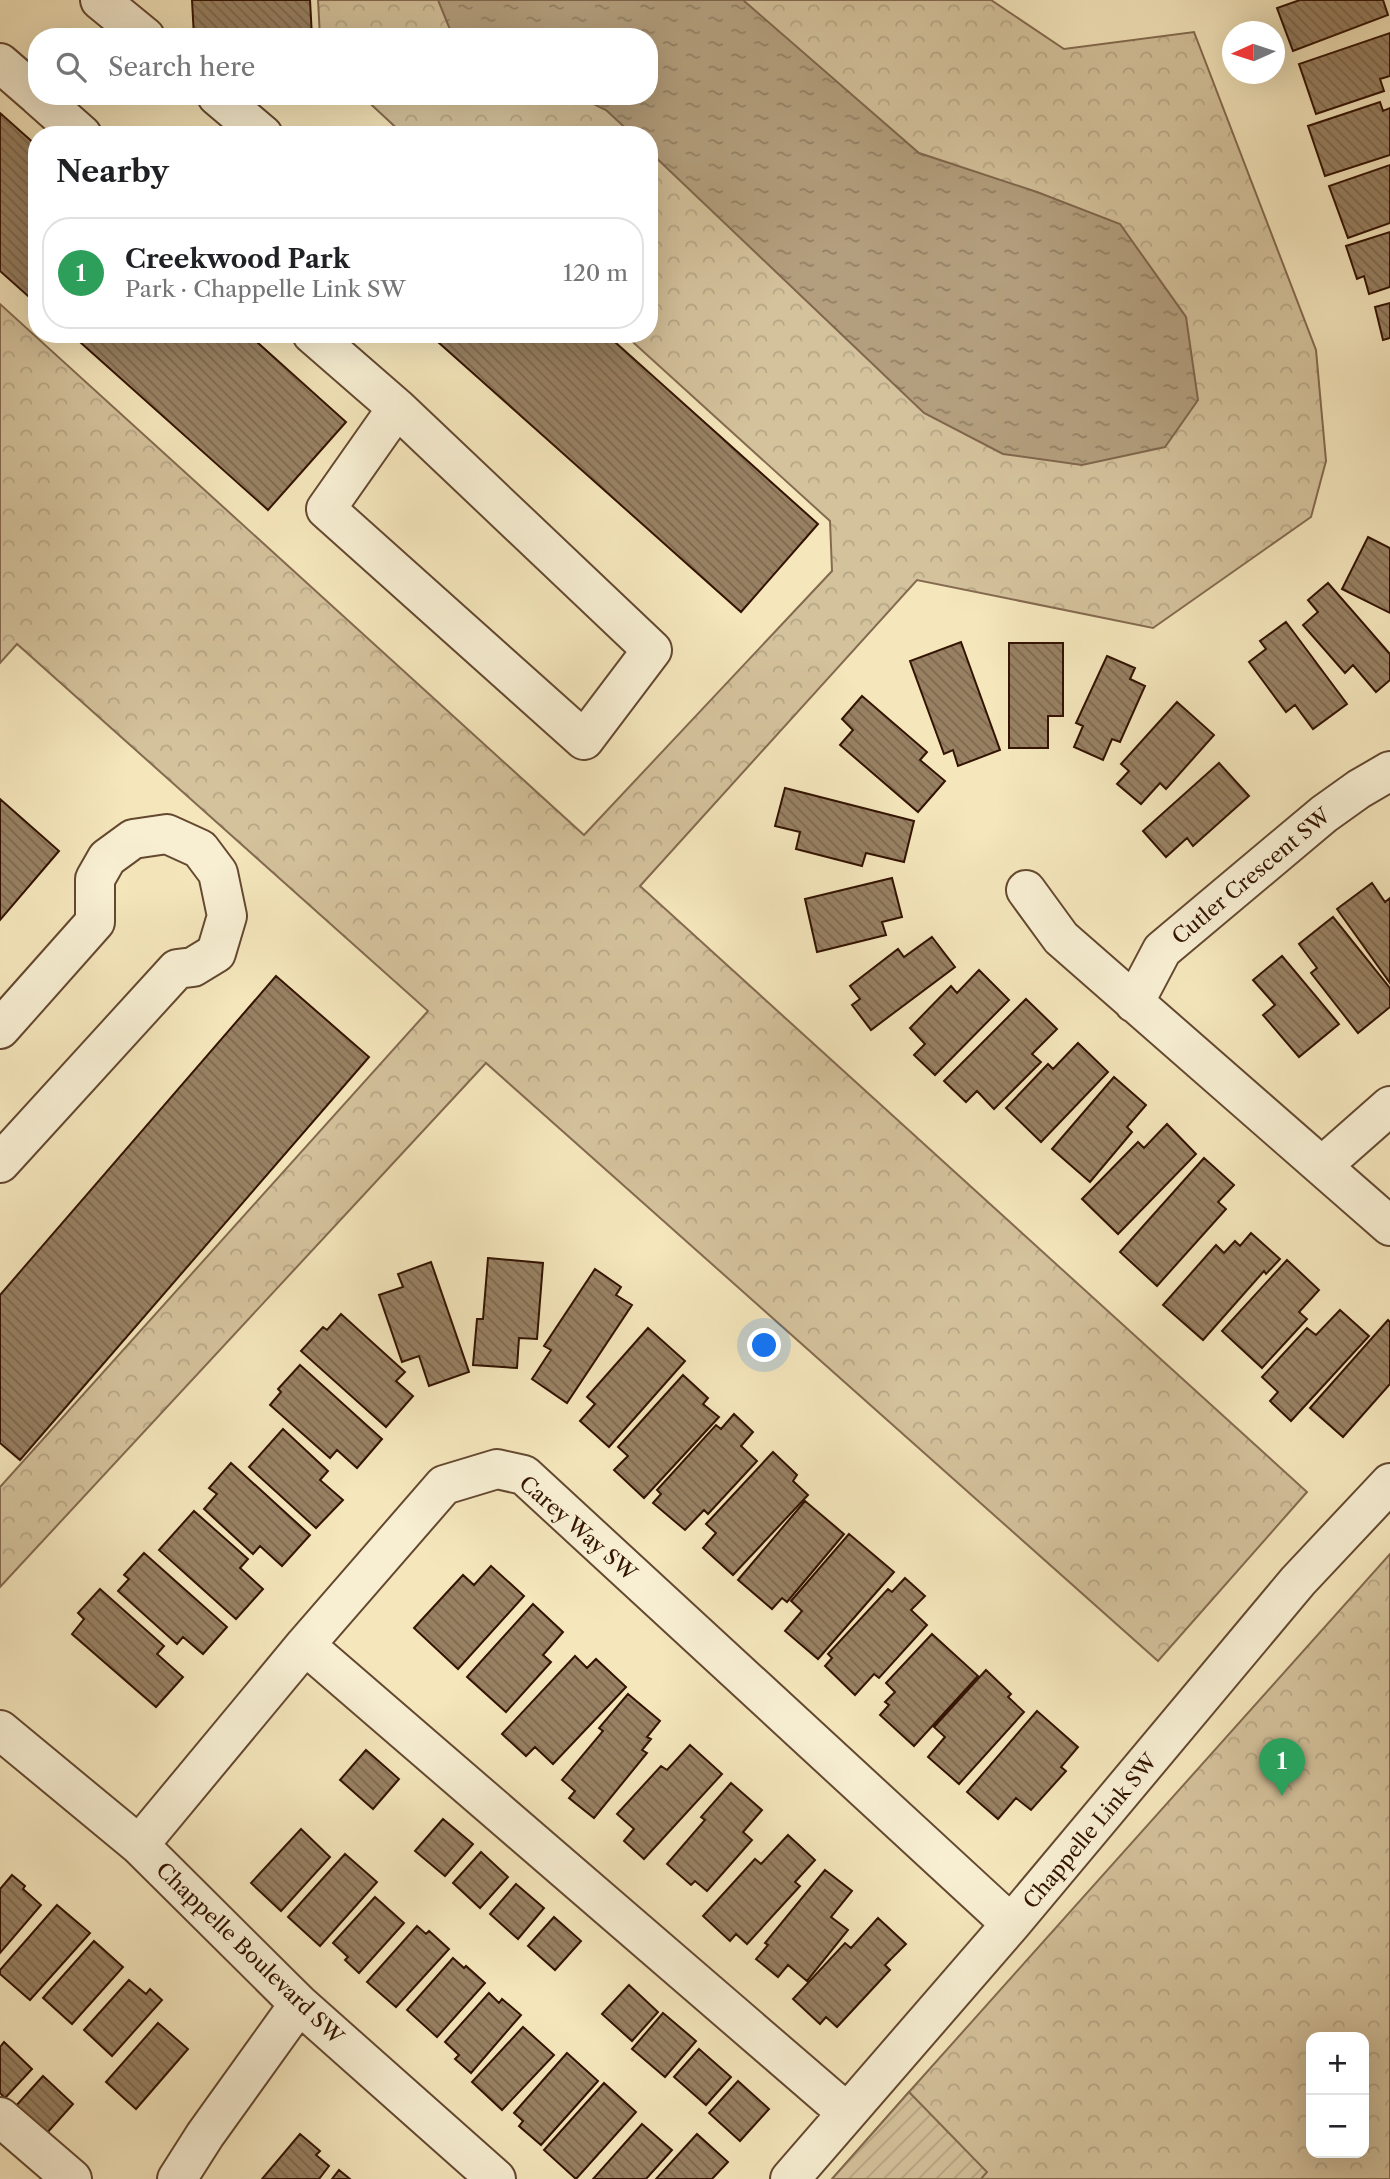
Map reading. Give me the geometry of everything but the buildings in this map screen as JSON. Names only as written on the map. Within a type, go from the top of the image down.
[{"type":"street","points":[[100,0],[134,28]]},
{"type":"street","points":[[0,63],[28,88]]},
{"type":"street","points":[[47,105],[72,126]]},
{"type":"street","points":[[228,105],[252,126]]},
{"type":"street","points":[[322,343],[397,408],[652,650],[584,740],[326,509],[397,408]]},
{"type":"street","name":"Cutler Crescent SW","points":[[1134,1003],[1162,950],[1324,814],[1390,771]]},
{"type":"street","points":[[0,1029],[95,922],[95,879],[107,858],[133,839],[167,834],[200,849],[218,873],[227,916],[216,953],[193,967],[177,969],[0,1163]]},
{"type":"street","points":[[1026,890],[1061,938],[1390,1227]]},
{"type":"street","points":[[1322,1166],[1390,1106]]},
{"type":"street","name":"Carey Way SW","points":[[139,1845],[305,1645],[444,1485],[497,1469],[524,1475],[1011,1924]]},
{"type":"street","name":"Chappelle Link SW","points":[[790,2179],[1011,1924],[1298,1581],[1390,1482]]},
{"type":"street","points":[[305,1645],[846,2112]]},
{"type":"street","name":"Chappelle Boulevard SW","points":[[0,1730],[139,1845],[299,2004],[496,2179]]},
{"type":"street","points":[[177,2179],[205,2135],[299,2004]]},
{"type":"street","points":[[0,2117],[72,2179]]},
{"type":"green space","points":[[318,0],[991,0],[1064,49],[1194,32],[1316,350],[1326,461],[1311,517],[1153,628],[917,580],[640,886],[1307,1492],[1158,1661],[486,1063],[0,1587],[0,1487],[428,1011],[17,644],[0,663],[0,304],[28,329],[28,343],[43,343],[584,835],[832,571],[830,521],[634,343],[658,343],[658,126],[394,126],[372,105],[658,105],[658,28],[320,28]]},
{"type":"green space","points":[[1390,1554],[1390,2179],[832,2179]]},
{"type":"green space","points":[[909,2092],[987,2172],[981,2179],[832,2179]]},
{"type":"water","points":[[438,0],[743,0],[919,153],[1037,192],[1120,224],[1186,317],[1198,400],[1165,447],[1082,465],[1003,454],[924,413],[658,160],[658,126],[623,126],[606,110],[596,105],[658,105],[658,28],[449,28]]},
{"type":"place","name":"Creekwood Park","points":[[1282,1796]]}]
